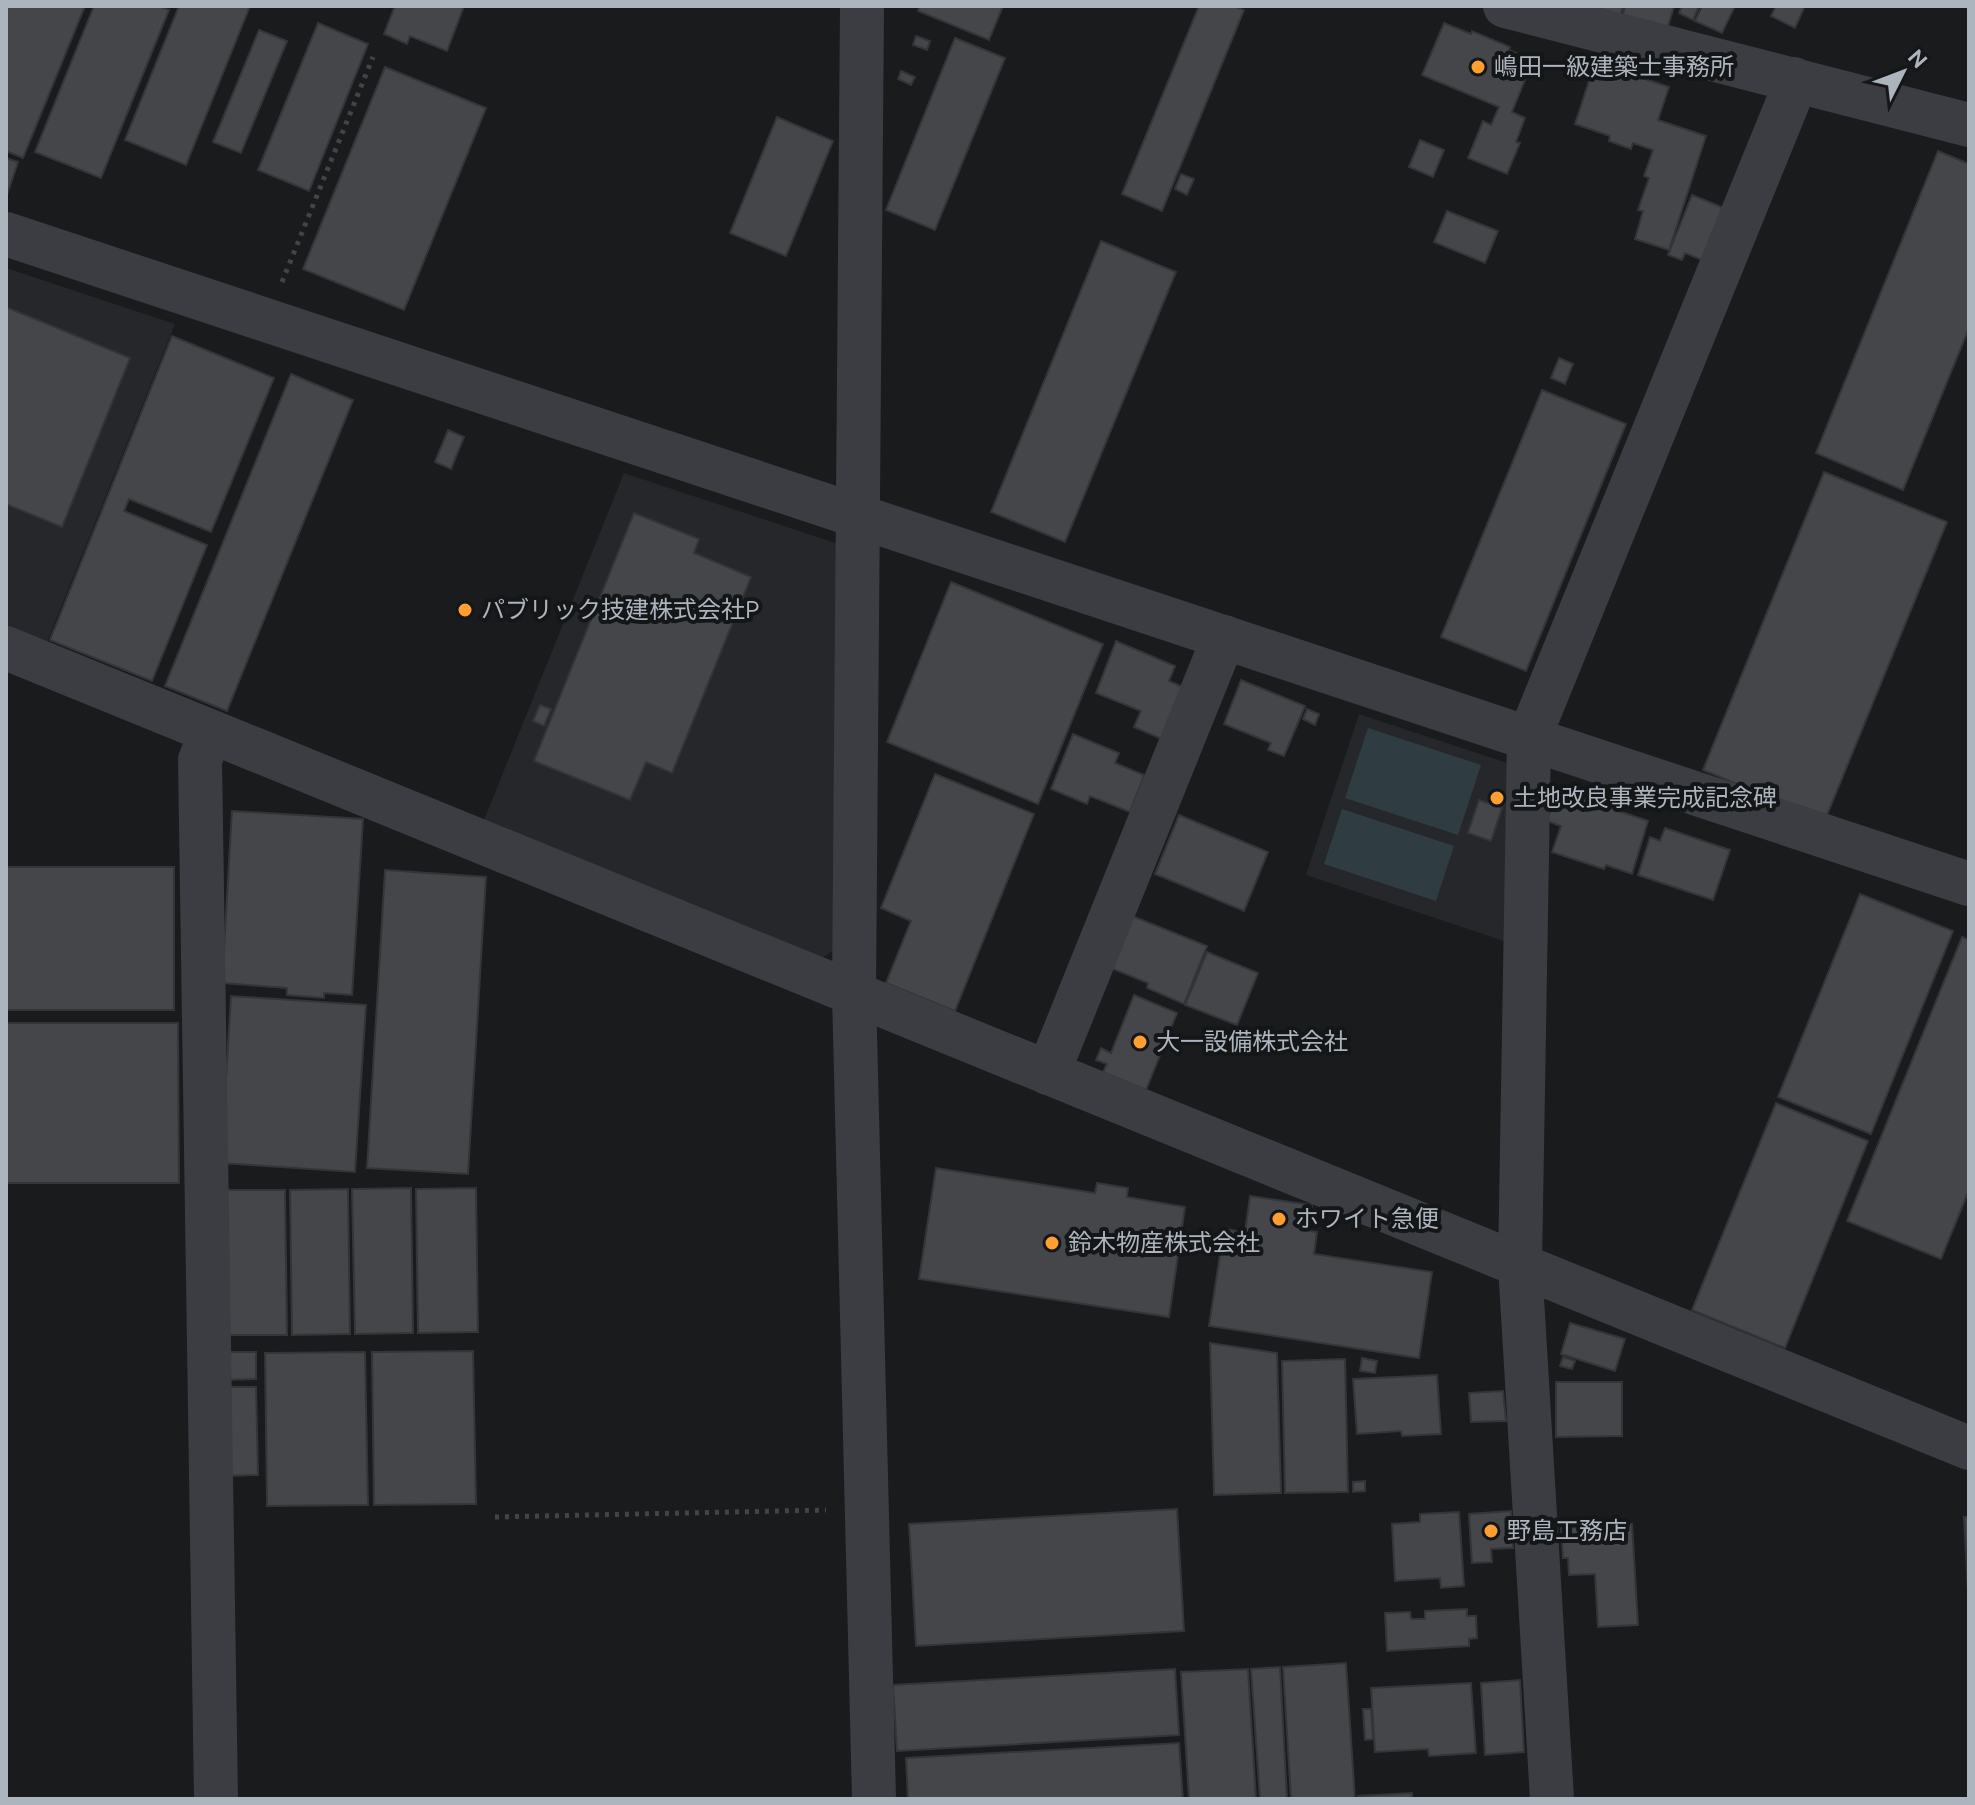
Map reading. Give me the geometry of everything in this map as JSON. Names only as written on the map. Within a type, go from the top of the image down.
[{"type":"street","points":[[862,6],[854,993],[874,1799]]},
{"type":"street","points":[[1505,6],[1969,125]]},
{"type":"street","points":[[1552,1799],[1520,1265],[1529,738],[1788,102],[1794,79]]},
{"type":"street","points":[[6,234],[1969,884]]},
{"type":"street","points":[[1048,1073],[1224,637]]},
{"type":"street","points":[[6,648],[1969,1448]]},
{"type":"street","points":[[211,732],[200,760],[216,1799]]},
{"type":"path","points":[[267,320],[373,57]]},
{"type":"path","points":[[495,1517],[867,1509]]},
{"type":"shaded area","points":[[6,268],[175,324],[47,642],[6,626]]},
{"type":"shaded area","points":[[624,473],[838,544],[834,950],[822,958],[484,820]]},
{"type":"shaded area","points":[[1359,714],[1510,764],[1507,942],[1306,875]]},
{"type":"shaded area","points":[[1368,728],[1481,765],[1458,835],[1345,798]]},
{"type":"shaded area","points":[[1342,809],[1454,846],[1436,901],[1324,864]]},
{"type":"building","points":[[6,6],[85,6],[23,158],[6,151]]},
{"type":"building","points":[[94,6],[159,6],[169,10],[101,178],[35,152]]},
{"type":"building","points":[[179,6],[250,6],[186,165],[125,140]]},
{"type":"building","points":[[395,6],[464,6],[447,51],[410,36],[407,44],[384,34]]},
{"type":"building","points":[[920,6],[1003,6],[989,40],[918,11]]},
{"type":"building","points":[[1199,6],[1233,6],[1244,10],[1162,211],[1122,194]]},
{"type":"building","points":[[1589,6],[1623,6],[1620,16]]},
{"type":"building","points":[[1625,6],[1674,6],[1667,30],[1622,18]]},
{"type":"building","points":[[1682,6],[1699,6],[1693,20],[1679,13]]},
{"type":"building","points":[[1702,6],[1735,6],[1722,33],[1695,21]]},
{"type":"building","points":[[1776,6],[1805,6],[1795,28],[1771,16]]},
{"type":"building","points":[[318,23],[368,44],[309,191],[258,170]]},
{"type":"building","points":[[1444,23],[1471,34],[1472,31],[1533,60],[1512,112],[1525,118],[1516,142],[1520,143],[1507,174],[1468,158],[1483,121],[1491,125],[1499,107],[1422,75]]},
{"type":"building","points":[[259,30],[287,41],[241,153],[213,142]]},
{"type":"building","points":[[916,36],[930,41],[927,50],[913,45]]},
{"type":"building","points":[[955,38],[1005,58],[935,230],[886,210]]},
{"type":"building","points":[[1599,50],[1618,56],[1615,69],[1669,87],[1658,120],[1706,136],[1669,250],[1635,239],[1643,211],[1638,210],[1649,178],[1644,176],[1653,150],[1633,143],[1631,149],[1609,141],[1610,136],[1575,124]]},
{"type":"building","points":[[385,67],[486,108],[404,310],[303,269]]},
{"type":"building","points":[[901,71],[915,77],[911,85],[898,79]]},
{"type":"building","points":[[777,117],[833,141],[786,256],[730,233]]},
{"type":"building","points":[[1420,140],[1444,150],[1433,177],[1409,167]]},
{"type":"building","points":[[1938,151],[1969,164],[1969,328],[1903,490],[1816,453]]},
{"type":"building","points":[[6,158],[18,162],[6,198]]},
{"type":"building","points":[[1181,174],[1194,179],[1187,195],[1175,189]]},
{"type":"building","points":[[1692,195],[1724,208],[1702,260],[1685,253],[1682,260],[1668,255]]},
{"type":"building","points":[[1447,211],[1498,231],[1485,263],[1434,242]]},
{"type":"building","points":[[1101,241],[1176,272],[1065,542],[991,512]]},
{"type":"building","points":[[6,307],[130,358],[62,527],[6,504]]},
{"type":"building","points":[[172,336],[274,378],[211,532],[129,499],[124,511],[207,545],[152,681],[50,640]]},
{"type":"building","points":[[1559,358],[1573,364],[1565,384],[1551,378]]},
{"type":"building","points":[[291,374],[353,400],[227,711],[165,686]]},
{"type":"building","points":[[1542,390],[1626,424],[1526,671],[1441,637]]},
{"type":"building","points":[[448,430],[464,437],[451,469],[435,462]]},
{"type":"building","points":[[1824,472],[1947,522],[1825,820],[1703,770]]},
{"type":"building","points":[[634,513],[699,539],[694,553],[751,577],[672,773],[646,762],[630,800],[534,761]]},
{"type":"building","points":[[951,582],[1103,644],[1038,804],[887,742]]},
{"type":"building","points":[[1116,641],[1175,666],[1169,681],[1185,688],[1164,740],[1134,727],[1141,711],[1096,693]]},
{"type":"building","points":[[1241,680],[1305,706],[1284,756],[1268,750],[1271,743],[1224,724]]},
{"type":"building","points":[[540,705],[551,709],[544,726],[533,721]]},
{"type":"building","points":[[1307,709],[1319,714],[1315,725],[1303,719]]},
{"type":"building","points":[[1073,734],[1119,753],[1115,763],[1144,775],[1130,812],[1090,796],[1087,804],[1051,789]]},
{"type":"building","points":[[935,774],[1034,814],[955,1011],[886,983],[911,921],[881,908]]},
{"type":"building","points":[[1557,790],[1648,821],[1632,874],[1606,865],[1604,869],[1552,852],[1561,826],[1547,821]]},
{"type":"building","points":[[1479,800],[1502,808],[1491,841],[1468,833]]},
{"type":"building","points":[[232,811],[363,819],[352,995],[324,993],[324,998],[287,995],[287,988],[222,983]]},
{"type":"building","points":[[1179,815],[1268,852],[1244,911],[1155,874]]},
{"type":"building","points":[[1665,828],[1730,850],[1713,900],[1638,875],[1650,837],[1660,841]]},
{"type":"building","points":[[6,867],[174,867],[174,1010],[6,1010]]},
{"type":"building","points":[[385,870],[486,877],[468,1174],[367,1168]]},
{"type":"building","points":[[1860,894],[1953,931],[1871,1134],[1778,1097]]},
{"type":"building","points":[[1127,914],[1207,946],[1184,1004],[1147,988],[1148,983],[1106,966]]},
{"type":"building","points":[[1962,937],[1969,940],[1969,1190],[1941,1259],[1847,1221]]},
{"type":"building","points":[[1207,952],[1258,973],[1237,1025],[1185,1005]]},
{"type":"building","points":[[1134,995],[1177,1013],[1146,1090],[1103,1072],[1107,1064],[1096,1060],[1101,1048],[1111,1053]]},
{"type":"building","points":[[231,996],[366,1005],[355,1172],[221,1163]]},
{"type":"building","points":[[6,1023],[178,1023],[179,1183],[6,1183]]},
{"type":"building","points":[[1776,1103],[1868,1141],[1785,1348],[1692,1310]]},
{"type":"building","points":[[936,1168],[1095,1193],[1097,1183],[1128,1188],[1127,1197],[1185,1207],[1169,1317],[919,1279]]},
{"type":"building","points":[[411,1188],[413,1333],[355,1334],[352,1189]]},
{"type":"building","points":[[476,1188],[478,1332],[418,1333],[416,1189]]},
{"type":"building","points":[[348,1189],[350,1334],[292,1335],[290,1190]]},
{"type":"building","points":[[224,1190],[285,1190],[287,1335],[226,1335]]},
{"type":"building","points":[[1250,1196],[1312,1205],[1309,1231],[1317,1232],[1314,1254],[1432,1272],[1419,1358],[1209,1326],[1224,1229],[1245,1232]]},
{"type":"building","points":[[1570,1323],[1625,1339],[1615,1371],[1561,1354]]},
{"type":"building","points":[[1210,1343],[1277,1353],[1281,1493],[1214,1495]]},
{"type":"building","points":[[473,1351],[476,1504],[374,1505],[372,1352]]},
{"type":"building","points":[[224,1352],[256,1352],[256,1379],[225,1380]]},
{"type":"building","points":[[365,1352],[368,1505],[267,1506],[265,1353]]},
{"type":"building","points":[[1563,1357],[1575,1361],[1572,1369],[1560,1366]]},
{"type":"building","points":[[1362,1358],[1377,1361],[1375,1373],[1360,1371]]},
{"type":"building","points":[[1345,1359],[1348,1492],[1285,1493],[1282,1361]]},
{"type":"building","points":[[1437,1375],[1441,1434],[1402,1436],[1401,1431],[1357,1434],[1353,1379]]},
{"type":"building","points":[[1556,1382],[1622,1382],[1622,1436],[1556,1437]]},
{"type":"building","points":[[225,1387],[256,1387],[258,1475],[227,1476]]},
{"type":"building","points":[[1503,1391],[1506,1421],[1471,1422],[1469,1393]]},
{"type":"building","points":[[1365,1481],[1365,1491],[1353,1492],[1353,1482]]},
{"type":"building","points":[[1177,1509],[1184,1631],[916,1646],[909,1524]]},
{"type":"building","points":[[1511,1511],[1513,1548],[1491,1549],[1492,1562],[1472,1563],[1469,1514]]},
{"type":"building","points":[[1459,1512],[1464,1586],[1441,1588],[1440,1578],[1395,1581],[1392,1524],[1420,1522],[1420,1514]]},
{"type":"building","points":[[1964,1517],[1969,1517],[1969,1591],[1968,1591]]},
{"type":"building","points":[[1632,1524],[1638,1625],[1598,1627],[1595,1574],[1569,1575],[1568,1558],[1563,1558],[1561,1528]]},
{"type":"building","points":[[1467,1609],[1467,1616],[1476,1616],[1477,1638],[1469,1639],[1469,1646],[1387,1651],[1385,1613],[1410,1612],[1411,1619],[1425,1619],[1425,1611]]},
{"type":"building","points":[[1346,1663],[1355,1799],[1291,1799],[1283,1667]]},
{"type":"building","points":[[1280,1667],[1287,1799],[1260,1799],[1251,1669]]},
{"type":"building","points":[[1175,1669],[1179,1735],[897,1751],[893,1685]]},
{"type":"building","points":[[1248,1669],[1256,1799],[1189,1799],[1181,1672]]},
{"type":"building","points":[[1520,1680],[1524,1752],[1485,1755],[1481,1683]]},
{"type":"building","points":[[1471,1683],[1476,1753],[1429,1756],[1428,1749],[1375,1752],[1371,1688]]},
{"type":"building","points":[[1363,1709],[1371,1709],[1373,1739],[1365,1740]]},
{"type":"building","points":[[1179,1743],[1183,1799],[908,1799],[906,1758]]},
{"type":"building","points":[[1412,1793],[1412,1799],[1358,1799],[1358,1796]]},
{"type":"place","name":"嶋田一級建築士事務所","points":[[1478,67]]},
{"type":"place","name":"パブリック技建株式会社P","points":[[465,610]]},
{"type":"place","name":"土地改良事業完成記念碑","points":[[1497,798]]},
{"type":"place","name":"大一設備株式会社","points":[[1140,1042]]},
{"type":"place","name":"ホワイト急便","points":[[1279,1219]]},
{"type":"place","name":"鈴木物産株式会社","points":[[1052,1243]]},
{"type":"place","name":"野島工務店","points":[[1491,1531]]}]
